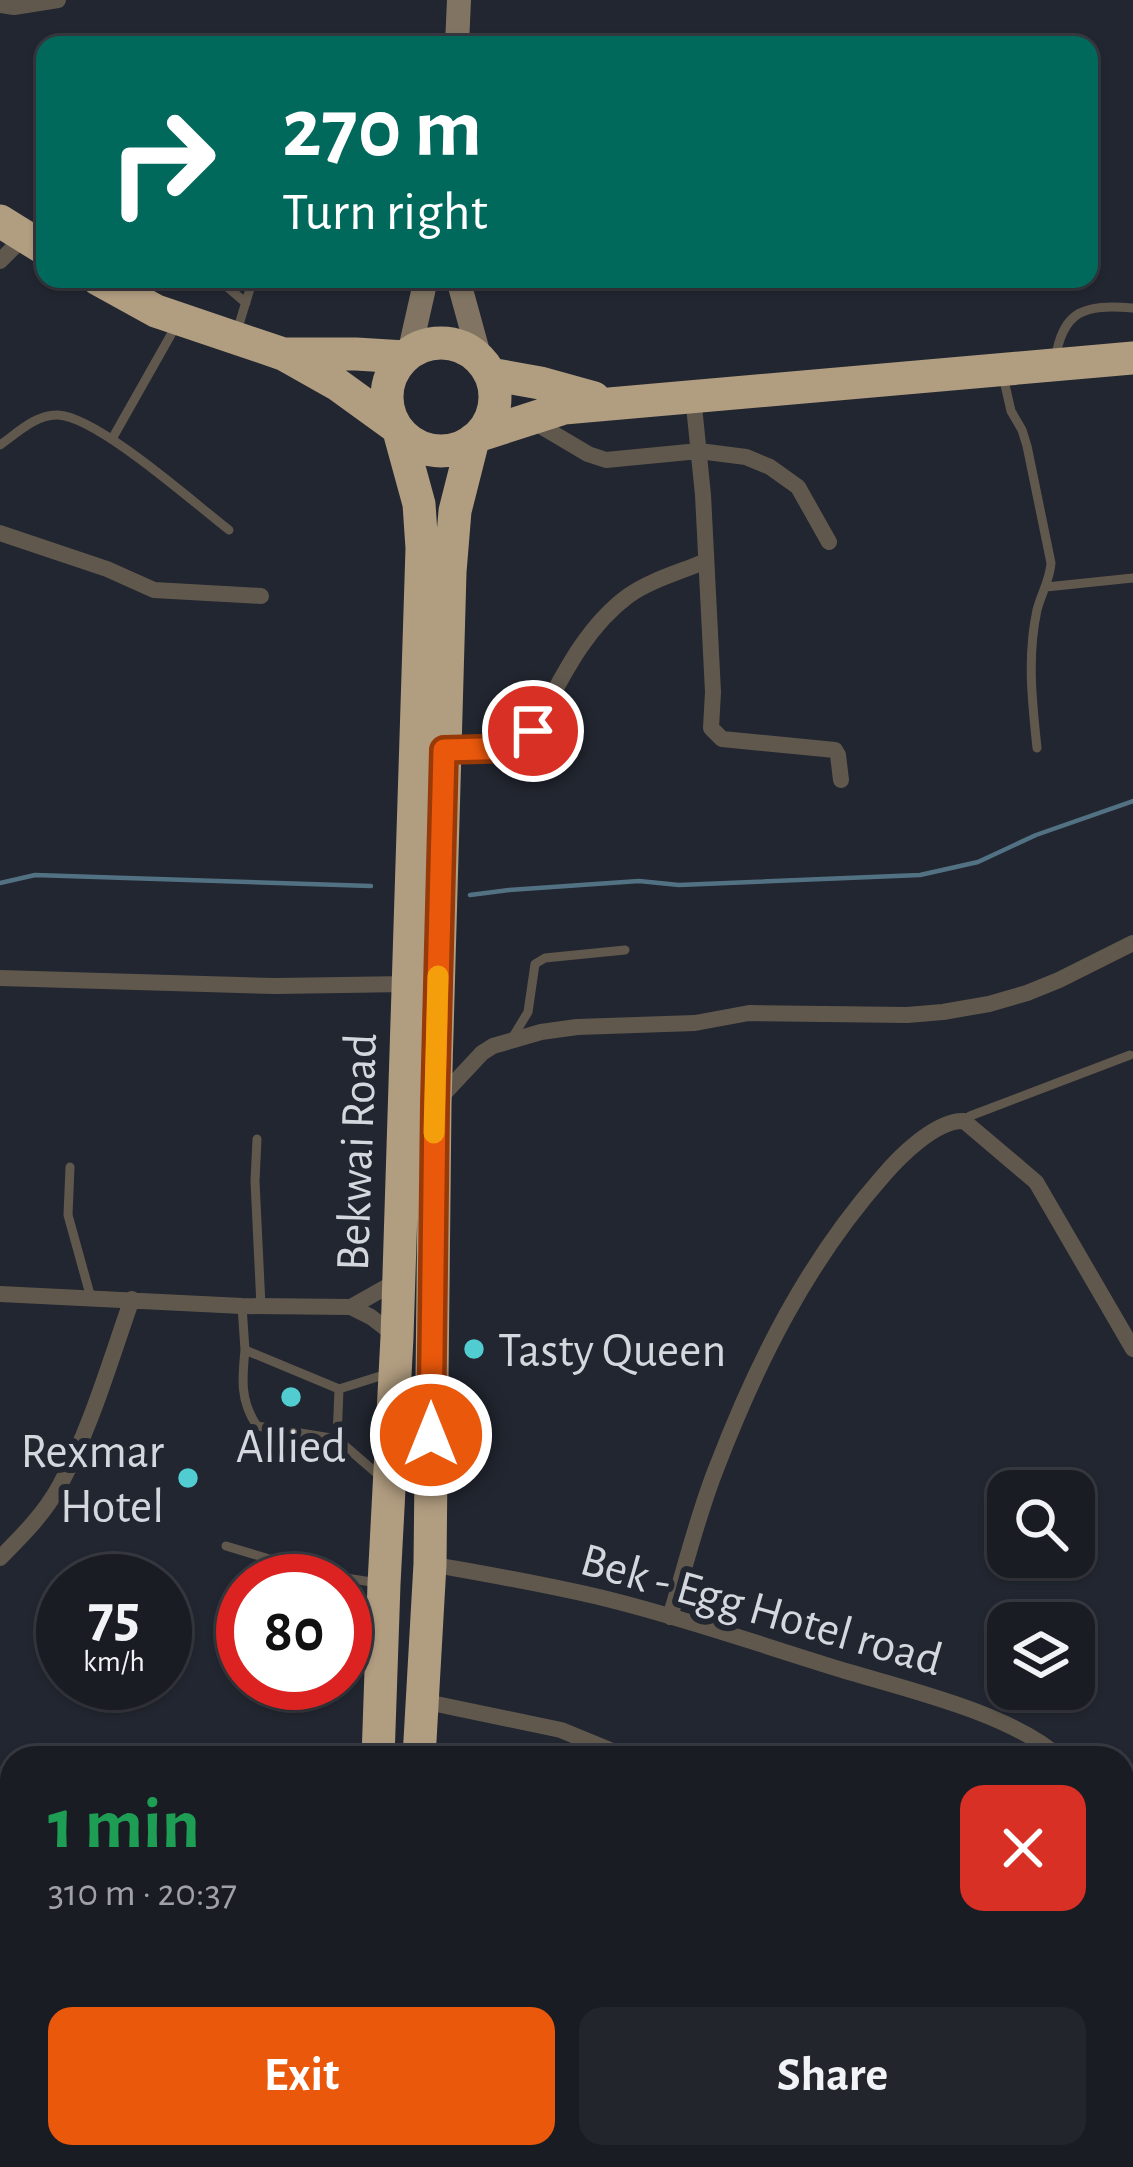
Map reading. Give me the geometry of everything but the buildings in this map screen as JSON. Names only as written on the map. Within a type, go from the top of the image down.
[{"type":"highway","points":[[117,288],[156,311],[294,361],[338,386],[411,442],[442,451],[555,410],[1133,358]]},
{"type":"highway","points":[[294,361],[356,354],[407,355],[438,343],[467,350],[485,366],[604,404]]},
{"type":"highway","points":[[407,355],[393,373],[388,410],[419,504],[422,548]]},
{"type":"highway","points":[[294,361],[385,448],[422,548]]},
{"type":"highway","points":[[476,438],[492,417],[496,395],[485,366]]},
{"type":"highway","points":[[455,511],[482,469],[506,444],[539,425],[604,404]]},
{"type":"highway","name":"Bekwai Road","points":[[420,1746],[430,1564],[435,1104],[450,572],[455,511],[476,438]]},
{"type":"highway","name":"Bekwai Road","points":[[378,1746],[398,1337],[422,548]]},
{"type":"main road","points":[[457,36],[459,0]]},
{"type":"main road","points":[[407,355],[424,288]]},
{"type":"main road","points":[[461,288],[485,366]]},
{"type":"street","points":[[0,5],[58,0]]},
{"type":"street","points":[[693,396],[706,561],[711,728],[722,739],[835,750],[841,780]]},
{"type":"street","points":[[539,425],[605,460],[699,451],[746,457],[770,466],[798,487],[829,542]]},
{"type":"street","points":[[0,533],[154,590],[261,596]]},
{"type":"street","points":[[444,750],[526,744],[585,640],[622,602],[642,588],[706,561]]},
{"type":"street","points":[[435,1104],[482,1053],[541,1032],[695,1023],[749,1013],[943,1012],[1027,993],[1133,943]]},
{"type":"street","points":[[0,978],[275,986],[408,984]]},
{"type":"street","points":[[670,1617],[715,1472],[764,1354],[814,1265],[854,1208],[898,1158],[943,1125],[964,1121],[1036,1182],[1133,1348]]},
{"type":"street","points":[[352,1307],[399,1280]]},
{"type":"street","points":[[0,1294],[352,1307],[398,1337]]},
{"type":"street","points":[[0,1558],[33,1524],[59,1486],[132,1299]]},
{"type":"street","name":"Bek - Egg Hotel road","points":[[430,1564],[535,1582],[670,1617],[976,1711],[1048,1746]]},
{"type":"street","points":[[422,1701],[561,1730],[600,1746]]},
{"type":"lane","points":[[229,288],[246,302]]},
{"type":"lane","points":[[235,337],[250,288]]},
{"type":"lane","points":[[1054,366],[1058,339],[1072,316],[1133,308]]},
{"type":"lane","points":[[112,439],[179,319]]},
{"type":"lane","points":[[1002,371],[1011,411],[1025,439],[1050,553],[1051,571],[1038,606],[1030,669],[1036,748]]},
{"type":"lane","points":[[0,445],[45,416],[62,415],[112,439],[230,530]]},
{"type":"lane","points":[[1046,587],[1133,578]]},
{"type":"lane","points":[[511,1040],[528,1012],[536,964],[545,958],[626,950]]},
{"type":"lane","points":[[964,1121],[1130,1055]]},
{"type":"lane","points":[[257,1139],[251,1306],[241,1388],[247,1412],[257,1426],[337,1438],[391,1486]]},
{"type":"lane","points":[[70,1168],[68,1215],[92,1298]]},
{"type":"lane","points":[[245,1350],[339,1389],[395,1372]]},
{"type":"lane","points":[[337,1438],[339,1389]]},
{"type":"lane","points":[[226,1546],[320,1574],[384,1584]]},
{"type":"waterway","points":[[470,895],[639,881],[679,885],[920,875],[978,862],[1036,835],[1133,801]]},
{"type":"waterway","points":[[0,883],[35,875],[371,886]]},
{"type":"slow traffic","points":[[434,1133],[438,976]]},
{"type":"place","name":"Tasty Queen","points":[[474,1349]]},
{"type":"place","name":"Allied","points":[[291,1397]]},
{"type":"place","name":"Rexmar Hotel","points":[[188,1478]]},
{"type":"route","points":[[431,1435],[444,750],[517,748],[526,744],[533,731]]}]
